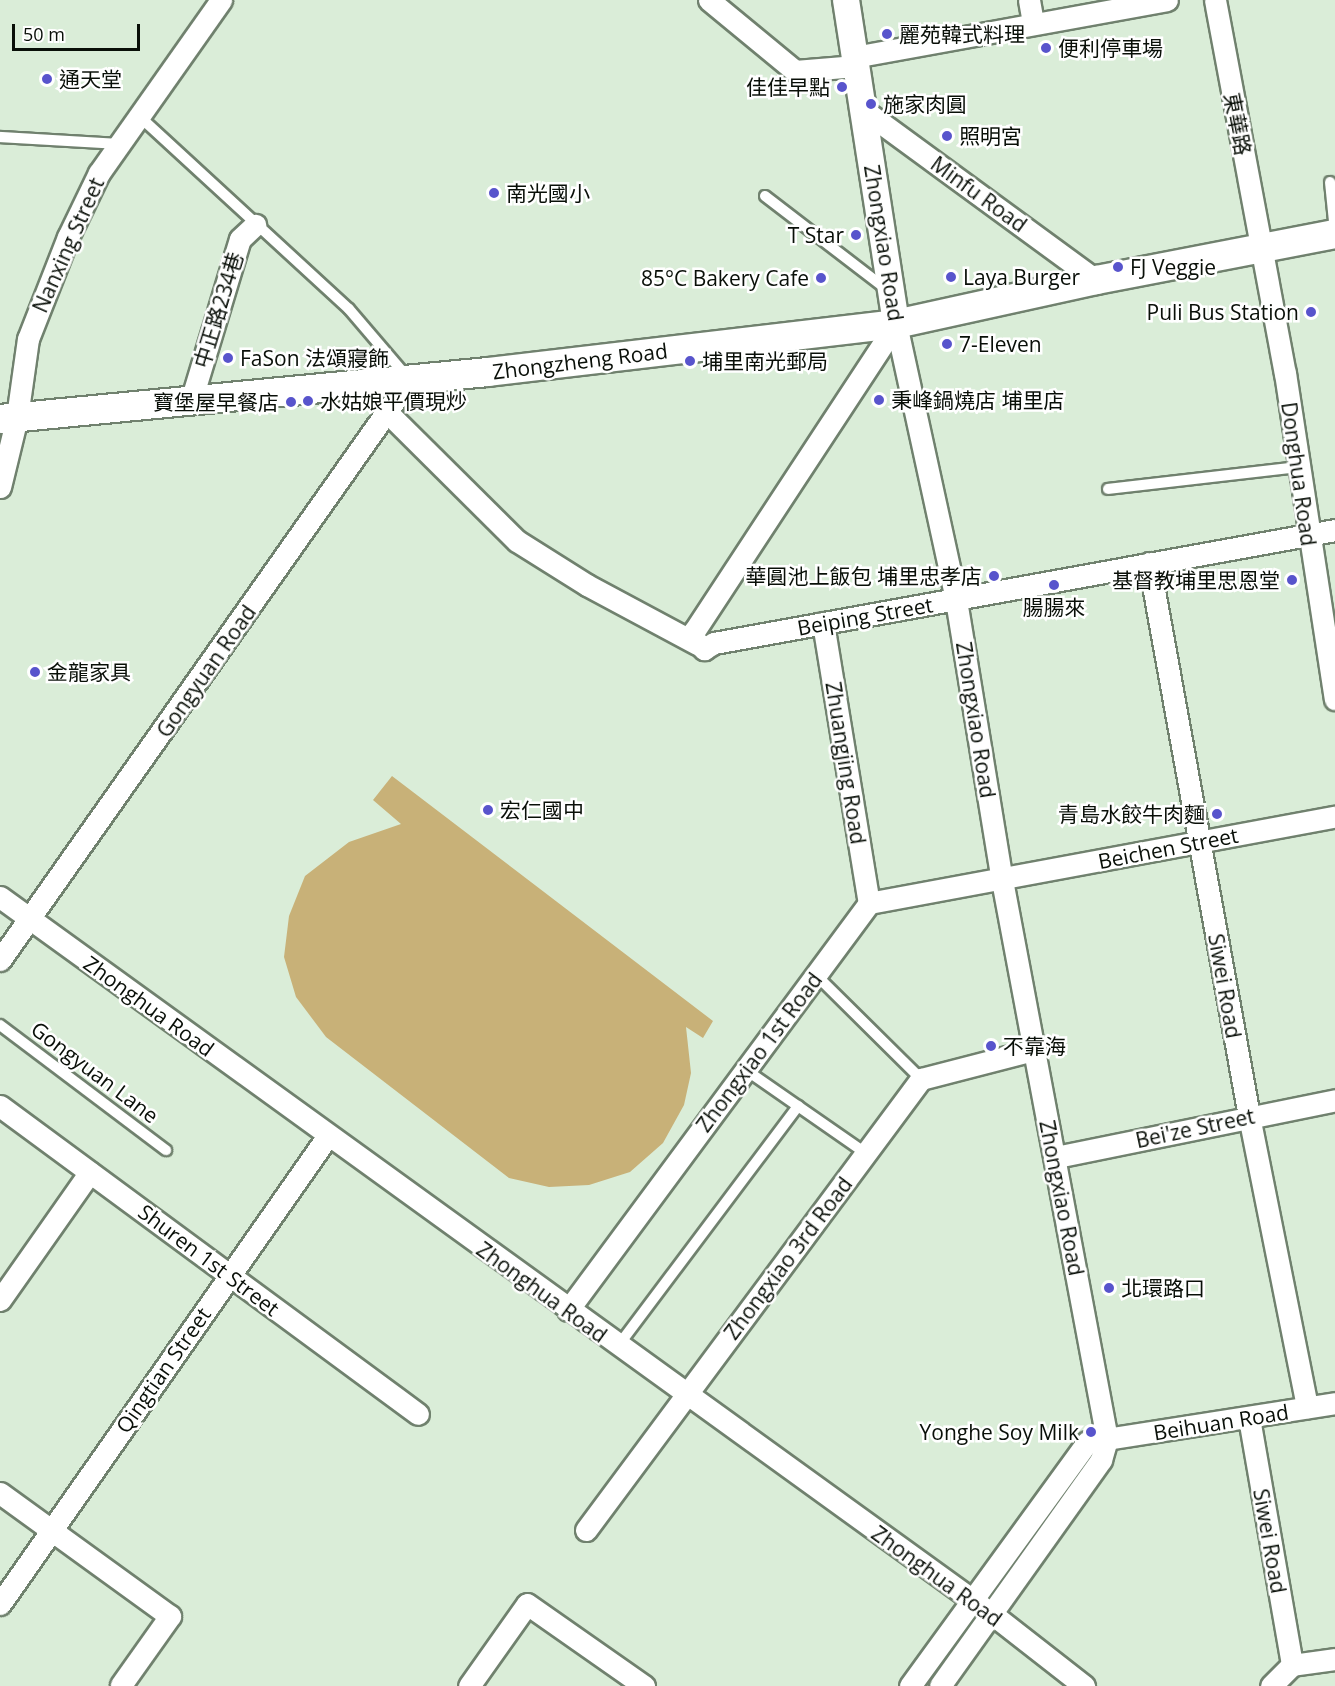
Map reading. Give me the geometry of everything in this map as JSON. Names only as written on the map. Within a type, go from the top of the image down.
[{"type":"main road","name":"Zhongzheng Road","points":[[9,418],[409,380],[896,324],[1096,280],[1261,249],[1335,232]]},
{"type":"street","name":"Nanxing Street","points":[[0,487],[9,418],[28,339],[68,237],[99,172],[221,0]]},
{"type":"street","points":[[709,0],[795,71],[855,61],[1033,23],[1167,0]]},
{"type":"street","name":"Zhongxiao Road","points":[[846,0],[896,324],[956,600],[1002,880],[1033,1050],[1056,1157],[1107,1439]]},
{"type":"street","points":[[1029,0],[1033,23]]},
{"type":"street","name":"東華路","points":[[1215,0],[1261,249]]},
{"type":"street","name":"Minfu Road","points":[[862,109],[1096,280]]},
{"type":"street","name":"中正路234巷","points":[[190,401],[240,239],[255,225]]},
{"type":"street","name":"Donghua Road","points":[[1261,249],[1335,699]]},
{"type":"street","points":[[705,644],[694,631],[896,324]]},
{"type":"street","name":"Gongyuan Road","points":[[0,960],[388,414],[409,380]]},
{"type":"street","points":[[388,414],[517,541],[587,585],[705,644]]},
{"type":"street","name":"Beiping Street","points":[[705,644],[1335,530]]},
{"type":"street","name":"Siwei Road","points":[[1149,563],[1249,1116],[1307,1407]]},
{"type":"street","name":"Zhuangjing Road","points":[[823,623],[870,903]]},
{"type":"street","name":"Beichen Street","points":[[1002,880],[1335,816]]},
{"type":"street","points":[[870,903],[1002,880]]},
{"type":"street","name":"Zhonghua Road","points":[[0,897],[685,1396],[992,1614],[1084,1686]]},
{"type":"street","name":"Zhongxiao 1st Road","points":[[568,1310],[870,903]]},
{"type":"street","points":[[921,1079],[1033,1050]]},
{"type":"street","name":"Zhongxiao 3rd Road","points":[[586,1530],[921,1079]]},
{"type":"street","name":"Bei'ze Street","points":[[1056,1157],[1335,1100]]},
{"type":"street","name":"Shuren 1st Street","points":[[0,1106],[418,1414]]},
{"type":"street","name":"Qingtian Street","points":[[0,1604],[327,1137]]},
{"type":"street","points":[[0,1300],[90,1172]]},
{"type":"street","name":"Beihuan Road","points":[[1107,1439],[1335,1403]]},
{"type":"street","name":"Siwei Road","points":[[1249,1418],[1292,1665]]},
{"type":"street","points":[[910,1686],[1087,1442],[1107,1439],[1101,1460],[940,1686]]},
{"type":"street","points":[[0,1493],[170,1616],[121,1685]]},
{"type":"street","points":[[469,1686],[526,1604],[644,1686]]},
{"type":"street","points":[[1271,1686],[1292,1665],[1335,1659]]},
{"type":"lane","points":[[140,116],[255,225],[350,309],[409,380]]},
{"type":"lane","points":[[0,137],[119,144]]},
{"type":"lane","points":[[1330,182],[1335,232]]},
{"type":"lane","points":[[765,196],[891,294]]},
{"type":"lane","points":[[1108,489],[1298,467]]},
{"type":"lane","points":[[816,975],[921,1079]]},
{"type":"lane","name":"Gongyuan Lane","points":[[0,1025],[166,1149]]},
{"type":"lane","points":[[746,1070],[867,1154]]},
{"type":"lane","points":[[617,1346],[798,1106]]},
{"type":"shaded area","points":[[392,776],[713,1021],[703,1038],[686,1027],[691,1073],[684,1105],[663,1143],[630,1172],[589,1185],[549,1187],[509,1178],[326,1037],[296,997],[284,957],[289,916],[305,876],[349,842],[401,824],[373,800]]},
{"type":"place","name":"麗苑韓式料理","points":[[887,34]]},
{"type":"place","name":"便利停車場","points":[[1046,48]]},
{"type":"place","name":"通天堂","points":[[47,79]]},
{"type":"place","name":"佳佳早點","points":[[842,87]]},
{"type":"place","name":"施家肉圓","points":[[871,104]]},
{"type":"place","name":"照明宮","points":[[947,136]]},
{"type":"place","name":"南光國小","points":[[494,193]]},
{"type":"place","name":"T Star","points":[[856,235]]},
{"type":"place","name":"FJ Veggie","points":[[1118,267]]},
{"type":"place","name":"Laya Burger","points":[[951,277]]},
{"type":"place","name":"85°C Bakery Cafe","points":[[821,278]]},
{"type":"place","name":"Puli Bus Station","points":[[1311,312]]},
{"type":"place","name":"7-Eleven","points":[[947,344]]},
{"type":"place","name":"FaSon 法頌寢飾","points":[[228,358]]},
{"type":"place","name":"埔里南光郵局","points":[[690,361]]},
{"type":"place","name":"秉峰鍋燒店 埔里店","points":[[879,400]]},
{"type":"place","name":"水姑娘平價現炒","points":[[308,401]]},
{"type":"place","name":"寶堡屋早餐店","points":[[291,402]]},
{"type":"place","name":"華圓池上飯包 埔里忠孝店","points":[[994,576]]},
{"type":"place","name":"基督教埔里思恩堂","points":[[1292,580]]},
{"type":"place","name":"腸腸來","points":[[1054,585]]},
{"type":"place","name":"金龍家具","points":[[35,672]]},
{"type":"place","name":"宏仁國中","points":[[488,810]]},
{"type":"place","name":"青島水餃牛肉麵","points":[[1217,814]]},
{"type":"place","name":"不靠海","points":[[991,1046]]},
{"type":"place","name":"北環路口","points":[[1109,1288]]},
{"type":"place","name":"Yonghe Soy Milk","points":[[1091,1432]]}]
